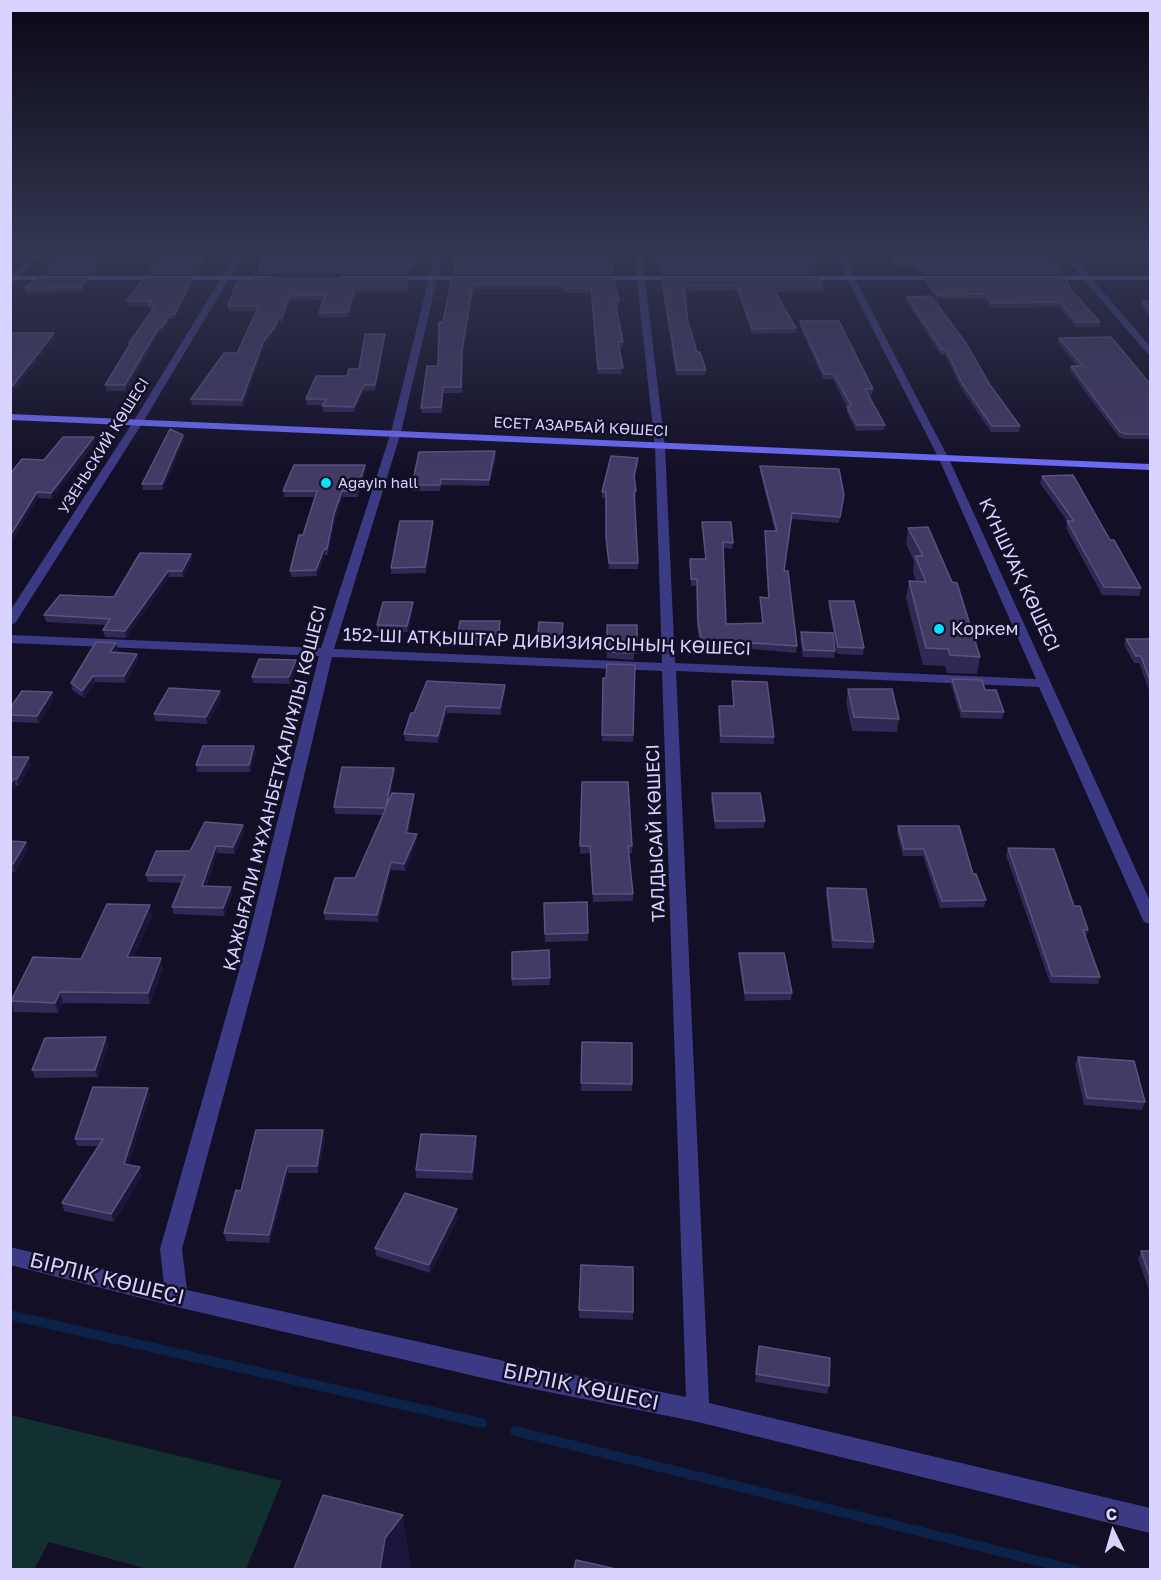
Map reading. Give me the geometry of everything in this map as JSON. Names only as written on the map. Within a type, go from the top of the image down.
[{"type":"street","name":"УЗЕНЬСКИЙ КӨШЕСІ","points":[[10,622],[195,328]]},
{"type":"street","name":"ҚАЖЫҒАЛИ МҰХАНБЕТҚАЛИҰЛЫ КӨШЕСІ","points":[[177,1297],[171,1249],[255,946],[327,652],[396,432],[420,328]]},
{"type":"street","name":"ТАЛДЫСАЙ КӨШЕСІ","points":[[647,328],[660,447],[698,1411]]},
{"type":"street","name":"КҮНШУАҚ КӨШЕСІ","points":[[876,328],[944,459],[1046,683],[1143,882],[1150,918]]},
{"type":"street","points":[[1130,328],[1150,351]]},
{"type":"street","name":"ЕСЕТ АЗАРБАЙ КӨШЕСІ","points":[[10,417],[396,432],[660,447],[1150,467]]},
{"type":"street","name":"152-ШІ АТҚЫШТАР ДИВИЗИЯСЫНЫҢ КӨШЕСІ","points":[[10,639],[1046,683]]},
{"type":"street","name":"БІРЛІК КӨШЕСІ","points":[[10,1256],[509,1373],[698,1411],[1150,1521]]},
{"type":"green space","points":[[11,1415],[282,1481],[246,1569],[148,1569],[49,1542],[34,1569],[11,1569]]},
{"type":"building","points":[[140,328],[159,328],[125,385],[105,385],[131,343],[129,343]]},
{"type":"building","points":[[249,328],[274,328],[263,342],[242,400],[191,399],[224,353],[237,353]]},
{"type":"building","points":[[439,328],[466,328],[462,350],[461,387],[443,387],[441,407],[421,408],[427,366],[438,366]]},
{"type":"building","points":[[594,328],[620,328],[623,342],[618,342],[623,368],[598,369]]},
{"type":"building","points":[[670,328],[690,328],[697,352],[700,352],[706,370],[677,370]]},
{"type":"building","points":[[752,328],[796,328],[752,329]]},
{"type":"building","points":[[803,328],[842,328],[873,389],[865,389],[885,425],[857,425],[847,407],[851,406],[834,374],[824,374]]},
{"type":"building","points":[[927,328],[955,328],[990,385],[1020,426],[992,426],[962,383],[946,350],[942,350]]},
{"type":"building","points":[[10,333],[54,333],[10,389]]},
{"type":"building","points":[[365,334],[385,334],[375,385],[364,385],[354,407],[322,406],[326,399],[306,399],[316,376],[347,376],[349,369],[359,369]]},
{"type":"building","points":[[1111,337],[1150,384],[1150,434],[1120,432],[1071,366],[1083,366],[1059,338]]},
{"type":"building","points":[[170,429],[183,435],[162,484],[142,484]]},
{"type":"building","points":[[63,437],[94,437],[51,493],[37,492],[10,536],[10,474],[22,459],[44,460]]},
{"type":"building","points":[[495,451],[489,480],[441,479],[440,485],[412,485],[419,452]]},
{"type":"building","points":[[611,456],[638,458],[634,475],[636,491],[634,491],[638,563],[609,563],[606,538],[606,492],[602,492]]},
{"type":"building","points":[[294,465],[365,465],[357,491],[342,491],[334,514],[327,549],[324,549],[316,570],[290,571],[299,535],[303,535],[317,491],[283,491]]},
{"type":"building","points":[[760,466],[839,469],[844,495],[840,517],[792,513],[784,571],[788,571],[797,646],[752,643],[702,644],[698,621],[697,579],[691,579],[690,559],[706,559],[702,522],[731,522],[733,543],[723,542],[726,624],[763,623],[760,597],[769,598],[765,531],[777,531]]},
{"type":"building","points":[[1073,475],[1110,540],[1114,540],[1141,588],[1104,587],[1067,521],[1074,521],[1042,476]]},
{"type":"building","points":[[400,521],[433,521],[425,567],[391,568]]},
{"type":"building","points":[[928,527],[952,582],[957,583],[980,657],[950,655],[948,649],[926,648],[909,581],[926,582],[915,556],[923,556],[908,528]]},
{"type":"building","points":[[140,553],[191,554],[182,571],[168,571],[125,631],[103,630],[110,619],[44,615],[60,595],[114,597]]},
{"type":"building","points":[[829,601],[854,601],[864,648],[838,647]]},
{"type":"building","points":[[383,602],[413,602],[407,626],[377,625]]},
{"type":"building","points":[[460,621],[500,621],[498,639],[457,639]]},
{"type":"building","points":[[539,622],[563,623],[561,642],[537,642]]},
{"type":"building","points":[[607,625],[637,625],[635,653],[607,652]]},
{"type":"building","points":[[801,632],[833,633],[835,651],[804,650]]},
{"type":"building","points":[[1126,639],[1150,639],[1150,681],[1141,656],[1136,656]]},
{"type":"building","points":[[96,642],[116,643],[110,652],[137,654],[124,676],[93,676],[82,691],[71,683]]},
{"type":"building","points":[[259,659],[296,660],[289,677],[252,677]]},
{"type":"building","points":[[607,664],[635,665],[633,735],[602,735],[603,678],[606,678]]},
{"type":"building","points":[[952,679],[982,680],[985,690],[996,690],[1004,712],[962,711]]},
{"type":"building","points":[[427,681],[505,685],[500,708],[446,706],[438,736],[404,734],[411,713],[414,713]]},
{"type":"building","points":[[732,681],[767,682],[774,737],[721,736],[719,706],[734,706]]},
{"type":"building","points":[[169,688],[220,691],[206,717],[154,714]]},
{"type":"building","points":[[848,689],[892,689],[899,719],[854,717]]},
{"type":"building","points":[[22,691],[52,692],[37,716],[10,715],[10,708]]},
{"type":"building","points":[[203,746],[254,746],[249,765],[196,765]]},
{"type":"building","points":[[10,757],[29,757],[17,779],[10,784]]},
{"type":"building","points":[[342,767],[394,768],[386,806],[392,793],[414,794],[406,833],[417,834],[404,864],[391,862],[377,915],[324,913],[335,878],[355,878],[386,808],[334,807]]},
{"type":"building","points":[[582,782],[628,782],[632,846],[628,846],[633,894],[593,894],[590,846],[580,846]]},
{"type":"building","points":[[712,793],[760,793],[765,821],[715,821]]},
{"type":"building","points":[[205,822],[243,825],[233,847],[216,846],[202,886],[231,887],[223,908],[172,907],[185,875],[146,875],[156,851],[190,851]]},
{"type":"building","points":[[898,826],[959,826],[973,874],[976,874],[986,900],[942,901],[924,849],[904,849]]},
{"type":"building","points":[[10,841],[26,842],[13,864],[10,864]]},
{"type":"building","points":[[1008,848],[1054,849],[1074,906],[1080,906],[1088,930],[1083,930],[1100,977],[1052,976]]},
{"type":"building","points":[[827,888],[866,889],[874,942],[833,940]]},
{"type":"building","points":[[587,902],[588,933],[545,934],[544,903]]},
{"type":"building","points":[[107,904],[150,905],[127,957],[161,958],[148,993],[60,992],[55,1003],[11,1001],[33,957],[81,959]]},
{"type":"building","points":[[549,950],[550,978],[512,979],[512,952]]},
{"type":"building","points":[[739,953],[784,953],[792,993],[745,993]]},
{"type":"building","points":[[106,1037],[95,1070],[32,1070],[45,1038]]},
{"type":"building","points":[[582,1042],[632,1043],[632,1084],[581,1083]]},
{"type":"building","points":[[1078,1057],[1134,1061],[1145,1102],[1087,1098]]},
{"type":"building","points":[[93,1087],[148,1088],[124,1164],[140,1167],[111,1214],[62,1203],[103,1139],[75,1139]]},
{"type":"building","points":[[256,1130],[323,1130],[317,1166],[287,1166],[269,1235],[224,1233],[236,1190],[241,1191]]},
{"type":"building","points":[[421,1134],[476,1136],[472,1172],[416,1170]]},
{"type":"building","points":[[405,1193],[457,1209],[429,1265],[375,1248]]},
{"type":"building","points":[[1141,1251],[1150,1251],[1150,1277]]},
{"type":"building","points":[[581,1265],[633,1267],[633,1312],[579,1310]]},
{"type":"building","points":[[759,1346],[830,1358],[829,1386],[756,1374]]},
{"type":"building","points":[[323,1495],[403,1515],[385,1538],[380,1569],[294,1569]]},
{"type":"building","points":[[576,1560],[616,1569],[574,1569]]},
{"type":"waterway","points":[[10,1315],[482,1423]]},
{"type":"waterway","points":[[515,1431],[1075,1570]]},
{"type":"place","name":"Agayin hall","points":[[326,483]]},
{"type":"place","name":"Коркем","points":[[939,629]]}]
